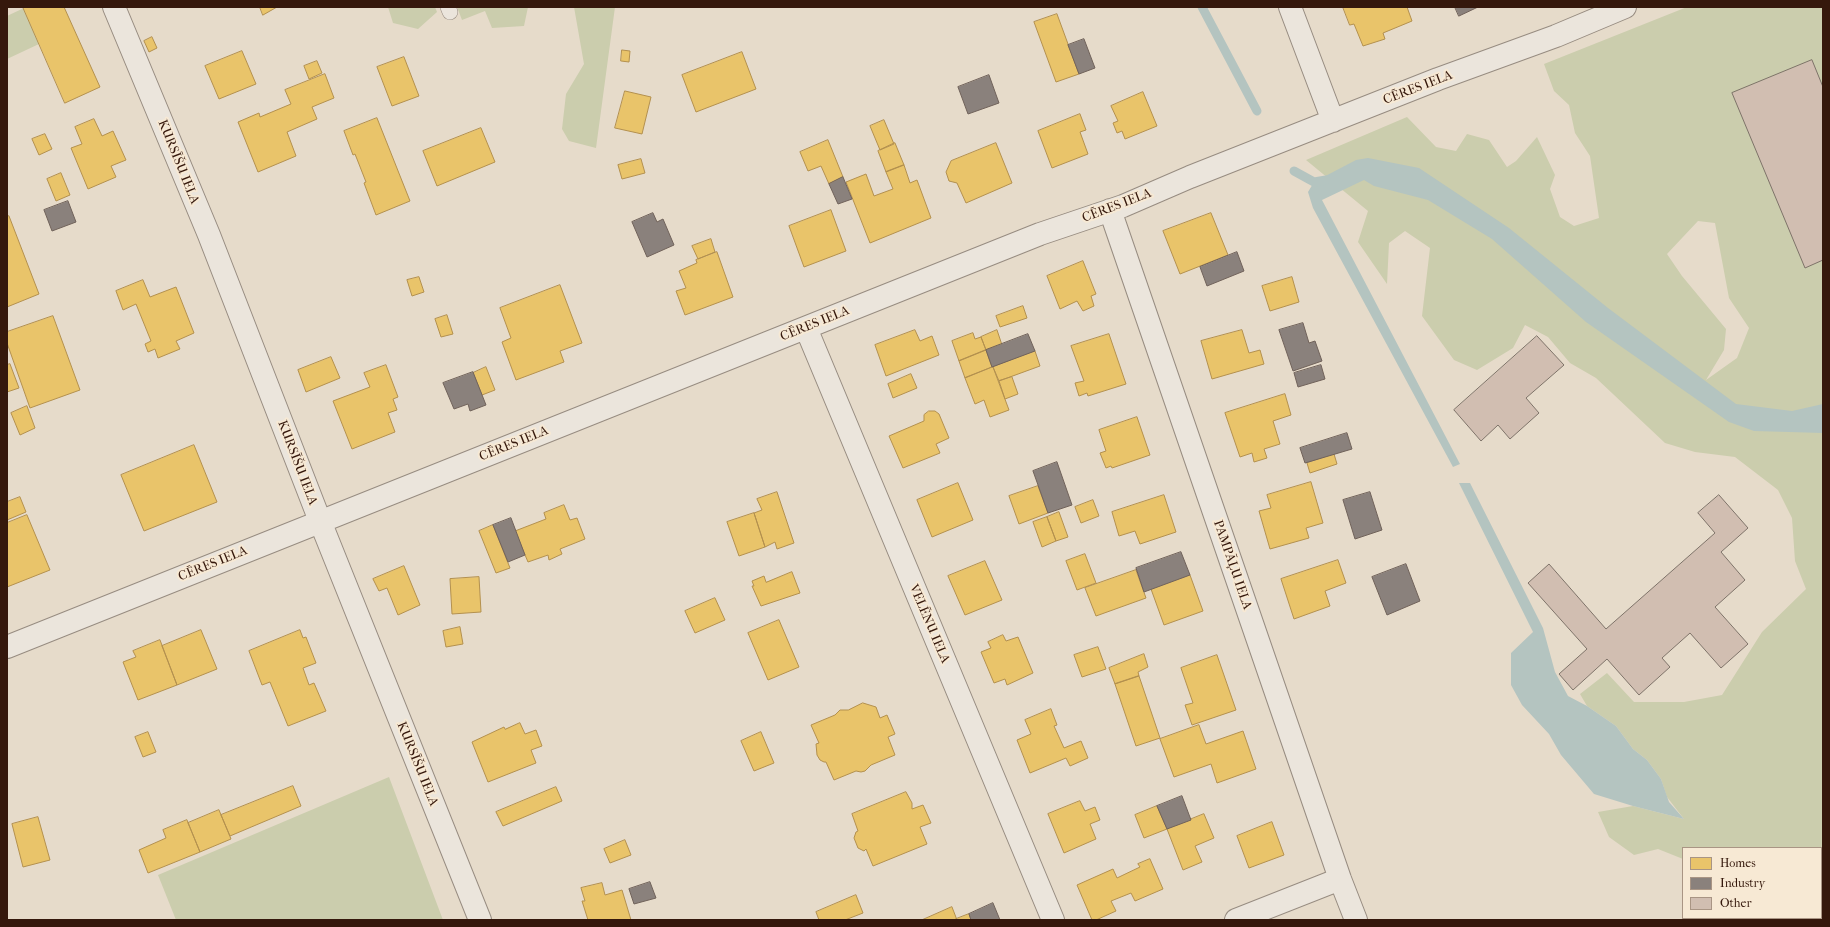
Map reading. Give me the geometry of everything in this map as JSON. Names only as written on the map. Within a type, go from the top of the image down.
[{"type":"street","name":"KURSĪŠU IELA","points":[[114,7],[209,235],[320,521],[480,920]]},
{"type":"street","points":[[1290,7],[1333,121]]},
{"type":"street","name":"CĒRES IELA","points":[[7,647],[1040,234],[1110,210],[1438,79],[1556,36],[1625,7]]},
{"type":"street","name":"PAMPĀĻU IELA","points":[[1110,210],[1340,879],[1356,920]]},
{"type":"street","name":"VELĒNU IELA","points":[[806,328],[1053,920]]},
{"type":"street","points":[[1236,920],[1340,879]]},
{"type":"green space","points":[[388,7],[435,7],[437,12],[418,29],[393,23]]},
{"type":"green space","points":[[457,7],[528,7],[524,26],[492,28],[485,11],[462,20]]},
{"type":"green space","points":[[574,7],[615,7],[596,148],[569,141],[562,129],[566,94],[584,64]]},
{"type":"green space","points":[[1687,7],[1823,7],[1823,920],[1710,920],[1822,919],[1822,847],[1682,847],[1682,859],[1658,849],[1634,855],[1609,837],[1598,812],[1633,806],[1684,819],[1667,797],[1661,779],[1647,760],[1633,749],[1616,726],[1587,706],[1580,694],[1607,673],[1634,702],[1684,702],[1722,695],[1762,632],[1806,589],[1795,561],[1792,518],[1778,490],[1735,457],[1695,452],[1665,443],[1596,378],[1570,363],[1548,337],[1525,325],[1513,348],[1477,370],[1454,360],[1422,316],[1430,248],[1405,231],[1389,243],[1387,284],[1358,242],[1368,211],[1306,160],[1407,117],[1436,147],[1456,151],[1467,134],[1489,140],[1507,167],[1516,161],[1537,137],[1555,175],[1550,189],[1560,217],[1574,226],[1599,218],[1590,156],[1575,133],[1569,105],[1554,91],[1544,64]],"holes":[[[1698,221],[1715,223],[1729,298],[1749,328],[1737,358],[1706,380],[1724,350],[1726,329],[1682,276],[1667,254]]]},
{"type":"green space","points":[[24,8],[39,44],[7,59],[7,16]]},
{"type":"green space","points":[[389,777],[443,920],[176,920],[158,875]]},
{"type":"shaded area","points":[[1368,158],[1419,168],[1509,228],[1608,308],[1736,404],[1792,411],[1823,404],[1823,433],[1754,431],[1729,422],[1586,322],[1492,239],[1428,200],[1374,186],[1364,180],[1322,200],[1460,464],[1453,467],[1313,208],[1308,192],[1314,182],[1356,160]]},
{"type":"shaded area","points":[[1459,483],[1470,483],[1543,628],[1555,672],[1568,696],[1587,706],[1616,726],[1633,749],[1647,760],[1661,779],[1669,802],[1684,819],[1594,794],[1561,755],[1549,734],[1522,705],[1511,685],[1511,653],[1533,632]]},
{"type":"shaded area","points":[[1746,919],[1806,920],[1747,920]]},
{"type":"building: Homes","points":[[23,7],[64,7],[100,87],[65,103]]},
{"type":"building: Homes","points":[[260,7],[277,7],[263,15]]},
{"type":"building: Homes","points":[[1343,7],[1407,7],[1412,21],[1383,33],[1385,39],[1363,46],[1354,24],[1350,25]]},
{"type":"building: Homes","points":[[1057,14],[1079,74],[1056,82],[1034,22]]},
{"type":"building: Homes","points":[[152,37],[157,48],[149,52],[144,41]]},
{"type":"building: Homes","points":[[622,50],[630,51],[629,62],[621,61]]},
{"type":"building: Homes","points":[[242,51],[256,84],[219,99],[205,66]]},
{"type":"building: Homes","points":[[742,52],[756,89],[696,112],[682,75]]},
{"type":"building: Homes","points":[[404,57],[419,96],[392,106],[377,67]]},
{"type":"building: Homes","points":[[317,61],[322,73],[309,79],[304,66]]},
{"type":"building: Homes","points":[[325,74],[334,98],[312,107],[317,119],[287,132],[296,156],[258,172],[238,122],[259,113],[260,117],[291,104],[285,90]]},
{"type":"building: Homes","points":[[625,91],[651,97],[642,134],[615,128]]},
{"type":"building: Homes","points":[[1143,92],[1157,126],[1125,139],[1122,131],[1117,133],[1113,123],[1118,121],[1111,106]]},
{"type":"building: Homes","points":[[1080,114],[1086,130],[1080,132],[1088,154],[1052,168],[1038,131]]},
{"type":"building: Homes","points":[[377,118],[410,201],[376,215],[364,183],[366,182],[355,154],[353,155],[344,131]]},
{"type":"building: Homes","points":[[94,119],[102,136],[113,131],[126,160],[111,166],[116,177],[88,189],[71,148],[82,144],[75,127]]},
{"type":"building: Homes","points":[[884,120],[894,144],[880,150],[870,126]]},
{"type":"building: Homes","points":[[481,128],[495,162],[437,186],[423,151]]},
{"type":"building: Homes","points":[[45,134],[52,149],[39,155],[32,139]]},
{"type":"building: Homes","points":[[828,140],[843,177],[829,184],[821,166],[808,171],[800,152]]},
{"type":"building: Homes","points":[[895,143],[904,165],[886,172],[878,151]]},
{"type":"building: Homes","points":[[996,143],[1012,183],[966,203],[957,183],[949,181],[946,172],[951,161]]},
{"type":"building: Homes","points":[[641,159],[645,173],[622,179],[618,165]]},
{"type":"building: Homes","points":[[904,165],[910,183],[917,180],[931,218],[870,243],[846,182],[866,174],[874,196],[893,189],[886,172]]},
{"type":"building: Homes","points":[[61,173],[70,195],[56,201],[47,179]]},
{"type":"building: Homes","points":[[831,210],[846,251],[804,267],[789,226]]},
{"type":"building: Homes","points":[[1211,213],[1228,255],[1180,274],[1163,231]]},
{"type":"building: Homes","points":[[9,216],[39,294],[7,307],[7,217]]},
{"type":"building: Homes","points":[[711,239],[715,252],[698,259],[692,246]]},
{"type":"building: Homes","points":[[717,252],[733,297],[685,315],[676,291],[686,288],[679,271],[697,263],[696,260]]},
{"type":"building: Homes","points":[[1083,261],[1096,294],[1091,296],[1094,306],[1083,311],[1077,301],[1060,309],[1047,276]]},
{"type":"building: Homes","points":[[419,277],[424,292],[412,296],[407,280]]},
{"type":"building: Homes","points":[[1292,277],[1299,302],[1270,311],[1262,286]]},
{"type":"building: Homes","points":[[143,280],[150,297],[176,287],[194,333],[176,341],[180,349],[158,358],[155,349],[148,352],[145,344],[151,341],[136,304],[123,310],[116,291]]},
{"type":"building: Homes","points":[[560,285],[582,343],[560,351],[564,362],[516,380],[502,342],[511,338],[500,308]]},
{"type":"building: Homes","points":[[1023,306],[1027,318],[1000,327],[996,316]]},
{"type":"building: Homes","points":[[447,315],[453,334],[441,337],[435,319]]},
{"type":"building: Homes","points":[[53,316],[80,390],[30,408],[7,343],[7,332]]},
{"type":"building: Homes","points":[[915,330],[920,341],[932,336],[939,355],[886,376],[875,345]]},
{"type":"building: Homes","points":[[997,330],[1002,345],[986,350],[981,337]]},
{"type":"building: Homes","points":[[1242,330],[1249,353],[1260,350],[1264,364],[1212,379],[1201,341]]},
{"type":"building: Homes","points":[[973,333],[975,339],[981,337],[986,350],[959,361],[952,341]]},
{"type":"building: Homes","points":[[1109,334],[1126,384],[1088,396],[1087,393],[1079,396],[1075,383],[1084,381],[1071,346]]},
{"type":"building: Homes","points":[[986,350],[992,367],[965,378],[959,361]]},
{"type":"building: Homes","points":[[1035,351],[1040,366],[999,381],[993,367]]},
{"type":"building: Homes","points":[[331,357],[340,378],[306,392],[298,370]]},
{"type":"building: Homes","points":[[10,364],[19,388],[7,392],[7,365]]},
{"type":"building: Homes","points":[[386,365],[398,397],[393,399],[397,410],[388,413],[395,432],[352,449],[333,401],[370,387],[364,373]]},
{"type":"building: Homes","points":[[486,367],[495,390],[482,395],[473,373]]},
{"type":"building: Homes","points":[[993,367],[1009,410],[990,417],[984,400],[975,404],[965,378]]},
{"type":"building: Homes","points":[[911,374],[917,388],[893,398],[888,384]]},
{"type":"building: Homes","points":[[1012,377],[1018,394],[1005,399],[999,381]]},
{"type":"building: Homes","points":[[1285,394],[1291,415],[1273,421],[1280,444],[1264,449],[1267,458],[1254,462],[1252,453],[1240,457],[1225,413]]},
{"type":"building: Homes","points":[[27,406],[35,428],[20,435],[11,413]]},
{"type":"building: Homes","points":[[929,411],[935,411],[939,414],[949,438],[936,444],[940,453],[903,468],[889,436],[924,421],[924,415]]},
{"type":"building: Homes","points":[[1137,417],[1150,455],[1112,468],[1111,466],[1106,468],[1100,453],[1106,451],[1099,430]]},
{"type":"building: Homes","points":[[194,445],[217,502],[144,531],[121,475]]},
{"type":"building: Homes","points":[[1334,454],[1337,464],[1310,473],[1307,463]]},
{"type":"building: Homes","points":[[1311,482],[1323,523],[1306,528],[1309,538],[1270,549],[1259,511],[1271,508],[1267,495]]},
{"type":"building: Homes","points":[[958,483],[973,520],[932,537],[917,500]]},
{"type":"building: Homes","points":[[1038,486],[1048,513],[1019,524],[1009,496]]},
{"type":"building: Homes","points":[[777,492],[794,543],[777,549],[775,542],[765,547],[754,513],[762,510],[757,499]]},
{"type":"building: Homes","points":[[1164,495],[1176,532],[1140,544],[1135,531],[1119,536],[1112,512]]},
{"type":"building: Homes","points":[[20,497],[26,512],[7,520],[7,502]]},
{"type":"building: Homes","points":[[1093,500],[1099,516],[1081,523],[1075,507]]},
{"type":"building: Homes","points":[[564,505],[570,520],[577,518],[585,539],[560,549],[562,554],[549,560],[548,555],[528,562],[515,531],[546,519],[544,513]]},
{"type":"building: Homes","points":[[1059,512],[1068,537],[1056,541],[1047,517]]},
{"type":"building: Homes","points":[[754,513],[765,547],[739,556],[727,522]]},
{"type":"building: Homes","points":[[27,515],[50,570],[7,587],[7,523]]},
{"type":"building: Homes","points":[[1047,517],[1056,541],[1042,547],[1033,522]]},
{"type":"building: Homes","points":[[493,525],[510,568],[496,573],[479,531]]},
{"type":"building: Homes","points":[[1085,554],[1096,583],[1077,590],[1066,561]]},
{"type":"building: Homes","points":[[1338,560],[1346,583],[1325,591],[1330,606],[1294,619],[1281,579]]},
{"type":"building: Homes","points":[[985,561],[1002,600],[965,615],[948,576]]},
{"type":"building: Homes","points":[[404,566],[420,605],[398,615],[387,588],[379,591],[373,579]]},
{"type":"building: Homes","points":[[1136,570],[1146,598],[1096,616],[1085,588]]},
{"type":"building: Homes","points":[[792,572],[800,593],[761,606],[752,586],[754,586],[752,581],[764,576],[766,582]]},
{"type":"building: Homes","points":[[1190,575],[1203,611],[1164,625],[1151,589]]},
{"type":"building: Homes","points":[[479,577],[481,612],[452,614],[450,579]]},
{"type":"building: Homes","points":[[715,598],[725,620],[695,633],[685,611]]},
{"type":"building: Homes","points":[[779,620],[799,667],[768,680],[748,633]]},
{"type":"building: Homes","points":[[460,627],[463,644],[446,647],[443,631]]},
{"type":"building: Homes","points":[[201,630],[217,669],[177,685],[162,646]]},
{"type":"building: Homes","points":[[300,630],[303,638],[306,637],[316,663],[303,668],[309,685],[314,683],[326,711],[288,726],[270,682],[262,685],[249,651]]},
{"type":"building: Homes","points":[[1003,635],[1006,641],[1018,637],[1033,673],[1007,685],[1005,679],[994,683],[981,652],[991,648],[988,642]]},
{"type":"building: Homes","points":[[160,640],[177,685],[138,700],[123,662],[136,657],[133,651]]},
{"type":"building: Homes","points":[[1098,647],[1106,669],[1082,677],[1074,655]]},
{"type":"building: Homes","points":[[1144,654],[1148,667],[1138,672],[1139,676],[1115,684],[1109,668]]},
{"type":"building: Homes","points":[[1217,655],[1236,710],[1192,725],[1185,705],[1193,703],[1181,668]]},
{"type":"building: Homes","points":[[1139,676],[1160,738],[1136,746],[1115,684]]},
{"type":"building: Homes","points":[[863,703],[876,707],[880,718],[887,715],[895,734],[888,737],[895,755],[871,765],[865,771],[856,771],[834,780],[826,762],[820,760],[817,755],[816,744],[819,743],[811,725],[835,715],[840,710],[848,710]]},
{"type":"building: Homes","points":[[1051,709],[1057,725],[1054,726],[1064,748],[1081,741],[1088,758],[1070,766],[1066,758],[1030,773],[1017,740],[1031,734],[1025,720]]},
{"type":"building: Homes","points":[[520,723],[525,734],[536,730],[542,746],[531,750],[536,763],[488,782],[472,742],[504,727],[505,729]]},
{"type":"building: Homes","points":[[1199,725],[1206,744],[1243,731],[1256,769],[1217,783],[1211,764],[1174,777],[1160,739]]},
{"type":"building: Homes","points":[[148,732],[156,752],[143,757],[135,737]]},
{"type":"building: Homes","points":[[761,732],[774,763],[754,771],[741,741]]},
{"type":"building: Homes","points":[[293,786],[301,806],[230,836],[221,815]]},
{"type":"building: Homes","points":[[556,787],[562,801],[503,826],[496,812]]},
{"type":"building: Homes","points":[[906,792],[912,803],[912,809],[923,805],[931,823],[920,827],[927,844],[873,866],[866,849],[864,851],[858,848],[854,838],[856,832],[858,831],[852,814]]},
{"type":"building: Homes","points":[[1080,801],[1085,811],[1095,807],[1100,820],[1090,824],[1096,839],[1064,853],[1048,814]]},
{"type":"building: Homes","points":[[1157,806],[1167,829],[1144,838],[1135,815]]},
{"type":"building: Homes","points":[[219,810],[231,839],[200,852],[188,823]]},
{"type":"building: Homes","points":[[1204,814],[1214,838],[1195,846],[1202,862],[1183,870],[1167,829]]},
{"type":"building: Homes","points":[[38,817],[50,860],[23,867],[12,824]]},
{"type":"building: Homes","points":[[187,820],[200,852],[148,873],[139,850],[166,838],[163,830]]},
{"type":"building: Homes","points":[[1272,822],[1284,855],[1249,868],[1237,836]]},
{"type":"building: Homes","points":[[625,840],[631,855],[610,863],[604,849]]},
{"type":"building: Homes","points":[[1150,859],[1163,889],[1135,901],[1131,893],[1111,901],[1116,911],[1096,920],[1092,920],[1077,885],[1113,869],[1117,878],[1140,867],[1138,864]]},
{"type":"building: Homes","points":[[602,883],[605,895],[622,890],[631,920],[588,920],[582,901],[585,901],[581,888]]},
{"type":"building: Homes","points":[[856,895],[863,913],[845,920],[819,920],[816,912]]},
{"type":"building: Homes","points":[[952,907],[957,920],[922,920]]},
{"type":"building: Homes","points":[[969,914],[971,920],[956,919]]},
{"type":"building: Industry","points":[[1455,7],[1478,7],[1459,16]]},
{"type":"building: Industry","points":[[1084,39],[1095,68],[1079,74],[1068,45]]},
{"type":"building: Industry","points":[[989,75],[999,103],[968,114],[958,87]]},
{"type":"building: Industry","points":[[843,177],[852,199],[838,204],[829,184]]},
{"type":"building: Industry","points":[[68,201],[76,222],[52,231],[44,210]]},
{"type":"building: Industry","points":[[653,213],[657,222],[663,219],[674,245],[647,257],[632,222]]},
{"type":"building: Industry","points":[[1237,252],[1244,271],[1207,286],[1200,267]]},
{"type":"building: Industry","points":[[1303,323],[1309,343],[1315,341],[1322,361],[1293,371],[1279,330]]},
{"type":"building: Industry","points":[[1028,334],[1035,351],[992,367],[986,350]]},
{"type":"building: Industry","points":[[1321,365],[1325,379],[1298,387],[1294,373]]},
{"type":"building: Industry","points":[[473,372],[486,405],[470,411],[468,404],[454,409],[443,383]]},
{"type":"building: Industry","points":[[1347,433],[1352,449],[1305,463],[1300,448]]},
{"type":"building: Industry","points":[[1057,462],[1072,505],[1048,513],[1033,471]]},
{"type":"building: Industry","points":[[1370,492],[1382,530],[1355,539],[1343,500]]},
{"type":"building: Industry","points":[[511,518],[525,555],[508,562],[493,525]]},
{"type":"building: Industry","points":[[1181,552],[1190,575],[1144,592],[1136,568]]},
{"type":"building: Industry","points":[[1406,564],[1420,601],[1387,615],[1372,577]]},
{"type":"building: Industry","points":[[1182,796],[1191,820],[1167,829],[1157,806]]},
{"type":"building: Industry","points":[[650,882],[656,898],[634,904],[629,889]]},
{"type":"building: Industry","points":[[993,903],[1000,920],[971,920],[969,914]]},
{"type":"building: Other","points":[[1812,60],[1823,87],[1823,260],[1805,268],[1732,93]]},
{"type":"building: Other","points":[[1537,336],[1564,365],[1526,398],[1539,413],[1510,439],[1498,425],[1481,441],[1454,410]]},
{"type":"building: Other","points":[[1719,495],[1748,528],[1721,552],[1745,580],[1715,607],[1748,644],[1721,668],[1690,633],[1662,658],[1670,667],[1639,695],[1607,659],[1573,690],[1559,674],[1587,649],[1528,583],[1549,564],[1606,629],[1715,533],[1698,513]]},
{"type":"waterway","points":[[1202,7],[1257,111]]},
{"type":"waterway","points":[[1294,171],[1314,182],[1326,180]]}]
